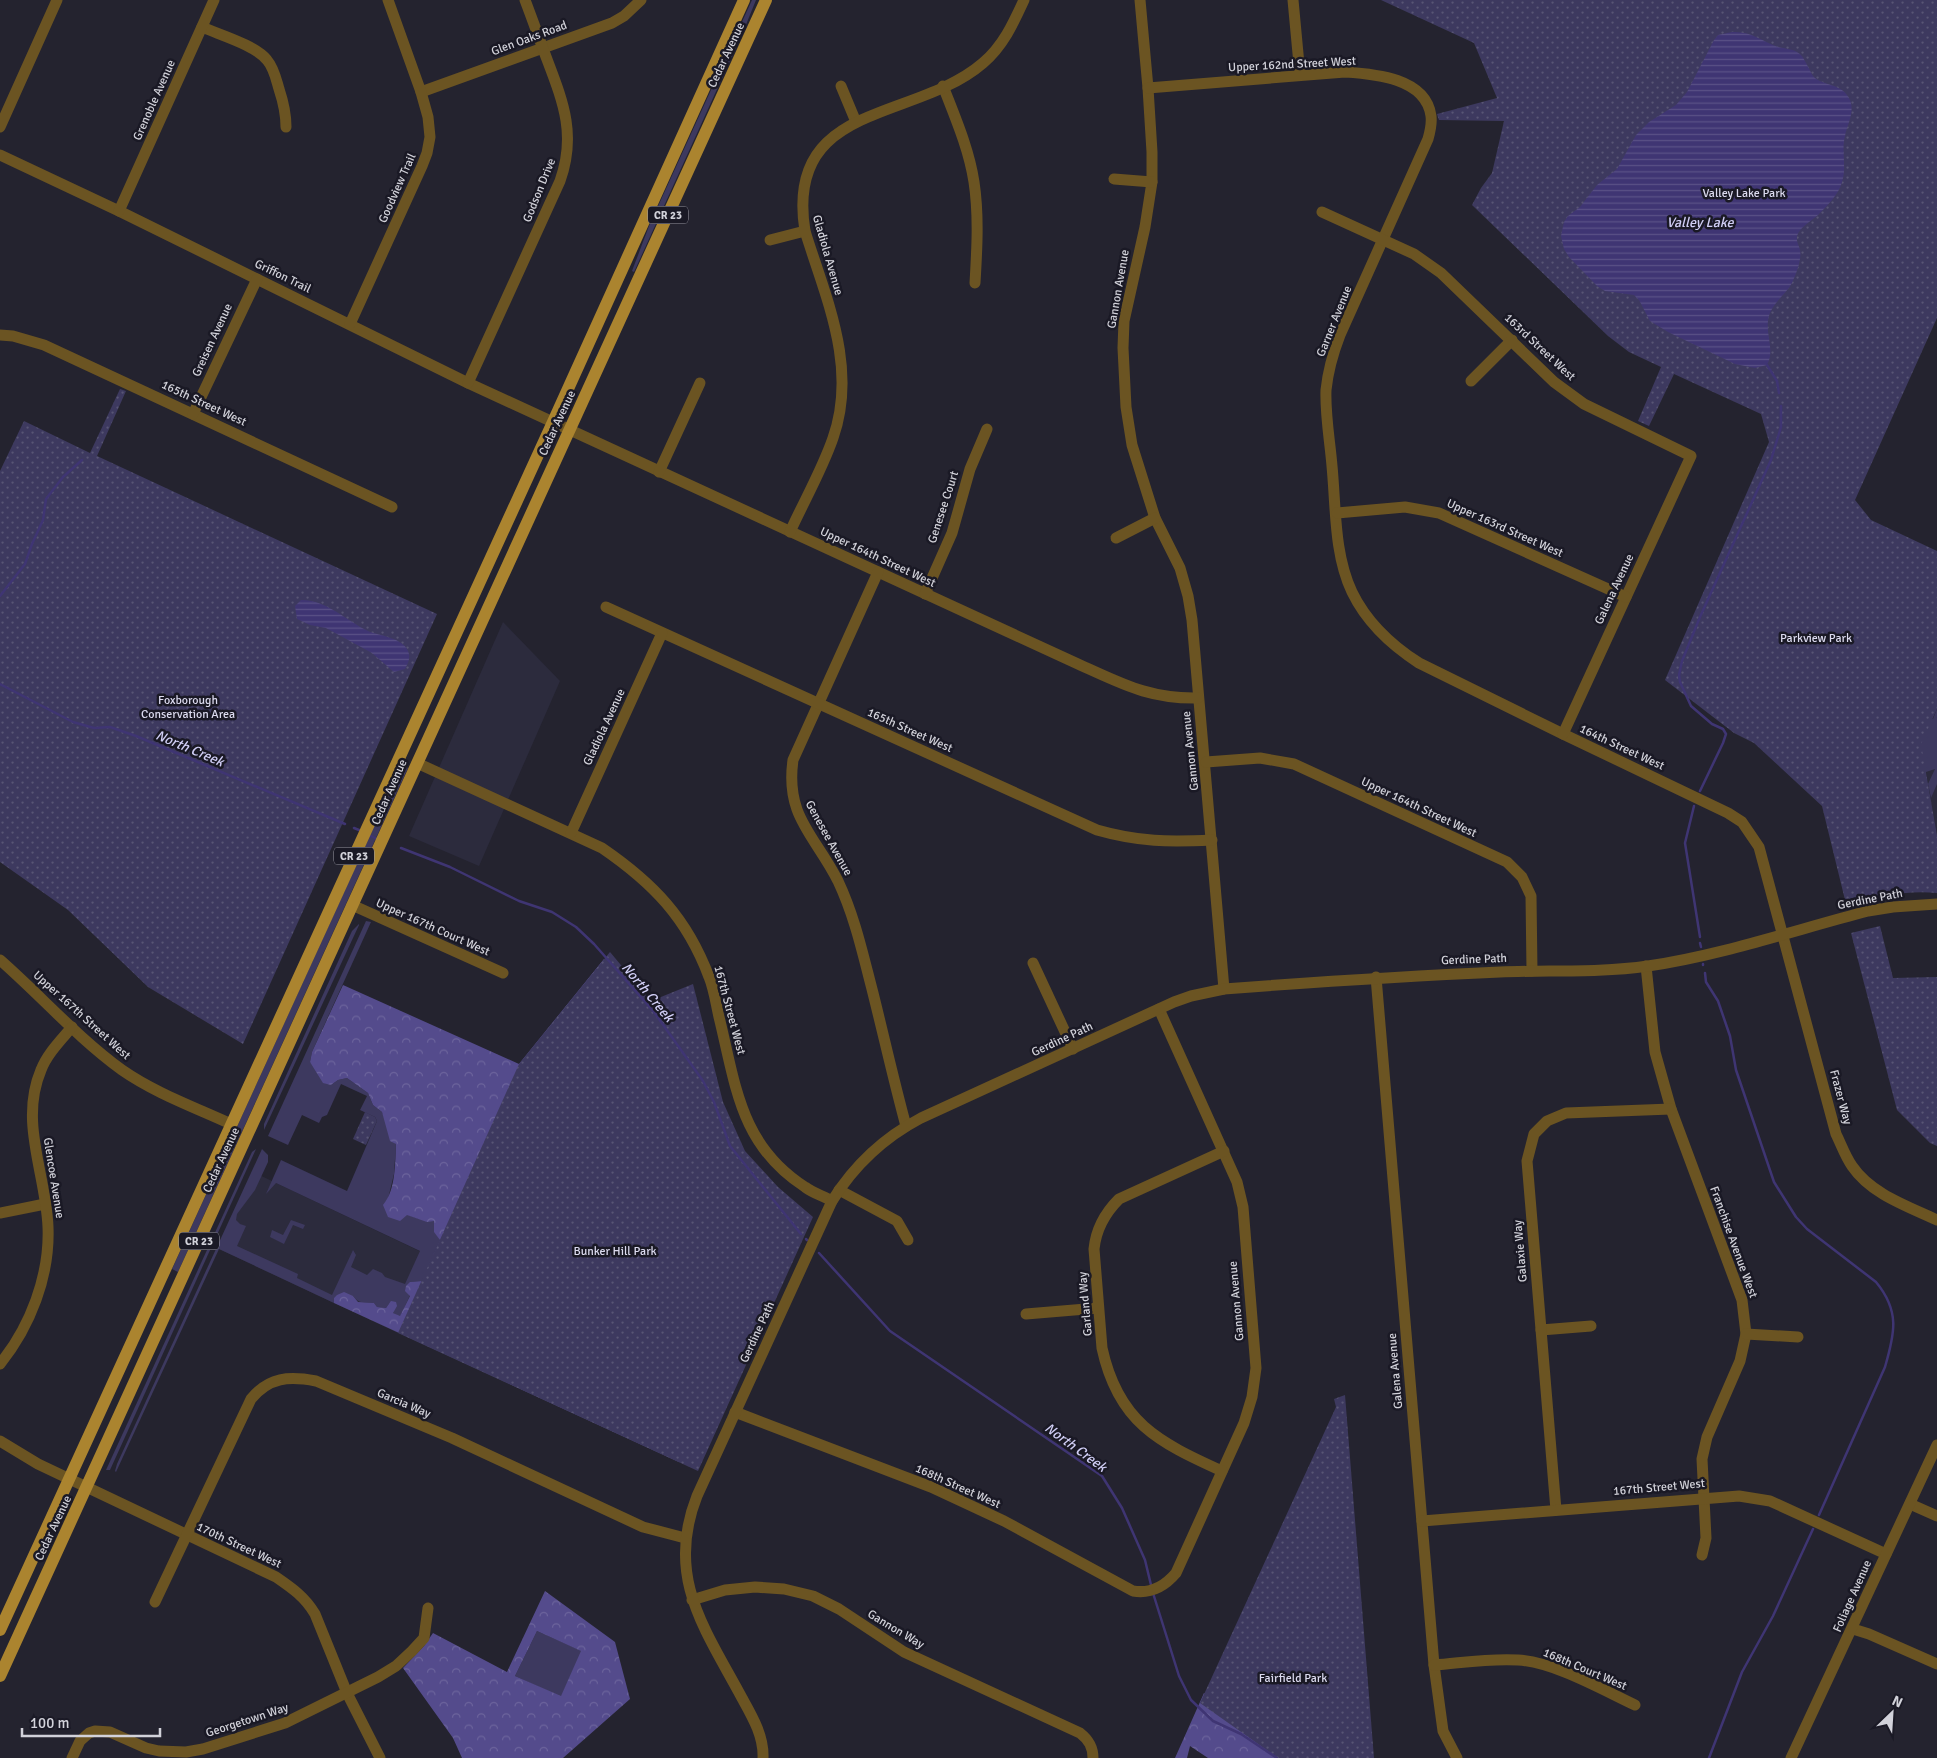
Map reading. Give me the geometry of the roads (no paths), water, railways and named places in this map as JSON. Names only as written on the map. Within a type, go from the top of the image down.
[{"type":"main road","name":"Cedar Avenue","points":[[0,1630],[744,0]]},
{"type":"main road","name":"Cedar Avenue","points":[[0,1676],[766,0]]},
{"type":"main road","points":[[417,762],[416,739],[425,702]]},
{"type":"street","points":[[0,127],[57,0]]},
{"type":"street","name":"Grenoble Avenue","points":[[119,211],[214,0]]},
{"type":"street","name":"Goodview Trail","points":[[350,324],[427,153],[430,131],[421,92],[388,0]]},
{"type":"street","name":"Godson Drive","points":[[468,383],[560,181],[568,148],[567,120],[562,99],[525,0]]},
{"type":"street","name":"Glen Oaks Road","points":[[421,92],[612,23],[629,12],[641,0]]},
{"type":"street","name":"Gladiola Avenue","points":[[790,532],[833,439],[843,391],[843,367],[839,342],[805,231],[802,213],[802,197],[810,168],[823,146],[842,129],[944,86],[982,64],[1004,41],[1024,0]]},
{"type":"street","name":"Gannon Avenue","points":[[1140,0],[1148,88],[1152,182],[1145,226],[1124,321],[1123,348],[1126,407],[1132,445],[1155,518],[1180,568],[1188,596],[1206,762],[1224,989]]},
{"type":"street","points":[[1293,0],[1300,75]]},
{"type":"street","points":[[202,26],[251,48],[267,60],[274,71],[280,92],[286,116],[286,127]]},
{"type":"street","name":"Upper 162nd Street West","points":[[1148,88],[1345,72],[1377,75],[1397,81],[1412,87],[1428,105]]},
{"type":"street","points":[[841,86],[856,122]]},
{"type":"street","points":[[944,86],[962,134],[974,182],[978,230],[975,283]]},
{"type":"street","name":"Garner Avenue","points":[[1386,638],[1365,614],[1346,578],[1341,563],[1327,409],[1328,374],[1333,352],[1428,139],[1431,117],[1428,105]]},
{"type":"street","name":"Griffon Trail","points":[[0,155],[119,211],[468,383],[553,422]]},
{"type":"street","points":[[1114,179],[1152,182]]},
{"type":"street","name":"163rd Street West","points":[[1322,212],[1414,254],[1441,273],[1554,382],[1584,404],[1691,456]]},
{"type":"street","points":[[770,240],[805,231]]},
{"type":"street","name":"Greisen Avenue","points":[[193,414],[257,279]]},
{"type":"street","name":"165th Street West","points":[[0,335],[21,338],[44,345],[392,507]]},
{"type":"street","points":[[1471,381],[1512,340]]},
{"type":"street","points":[[659,472],[700,383]]},
{"type":"street","name":"Upper 164th Street West","points":[[553,422],[1133,688],[1168,698],[1198,698]]},
{"type":"street","name":"Genesee Court","points":[[925,594],[952,533],[970,469],[986,428]]},
{"type":"street","name":"Galena Avenue","points":[[1562,734],[1691,456]]},
{"type":"street","name":"Upper 163rd Street West","points":[[1337,513],[1405,508],[1439,513],[1626,597]]},
{"type":"street","points":[[1116,538],[1155,518]]},
{"type":"street","name":"Genesee Avenue","points":[[878,572],[793,760],[790,778],[792,796],[800,818],[837,880],[856,926],[906,1126]]},
{"type":"street","name":"165th Street West","points":[[606,607],[1097,830],[1126,838],[1153,841],[1212,840]]},
{"type":"street","name":"Gladiola Avenue","points":[[571,833],[662,633]]},
{"type":"street","name":"164th Street West","points":[[1386,638],[1401,651],[1419,662],[1562,734],[1728,813],[1742,822],[1759,846],[1783,934]]},
{"type":"street","name":"Upper 164th Street West","points":[[1206,762],[1260,758],[1294,764],[1507,862],[1522,877],[1531,896],[1532,971]]},
{"type":"street","name":"167th Street West","points":[[417,762],[602,848],[630,867],[658,892],[679,918],[696,947],[710,978],[740,1103],[753,1135],[769,1157],[786,1174],[806,1188],[832,1200]]},
{"type":"street","name":"Gerdine Path","points":[[763,1758],[756,1723],[707,1633],[692,1600],[685,1566],[685,1538],[694,1502],[832,1200],[846,1178],[883,1141],[906,1126],[1191,996],[1224,989],[1376,977],[1597,970],[1646,966],[1694,958],[1893,906],[1937,904]]},
{"type":"street","name":"Upper 167th Court West","points":[[352,905],[503,974]]},
{"type":"street","name":"Frazer Way","points":[[1783,934],[1836,1134],[1852,1166],[1868,1183],[1885,1196],[1937,1220]]},
{"type":"street","name":"Upper 167th Street West","points":[[0,960],[72,1027],[108,1058],[139,1081],[231,1124]]},
{"type":"street","points":[[1033,963],[1073,1049]]},
{"type":"street","name":"Franchise Avenue West","points":[[1646,966],[1655,1052],[1671,1109],[1742,1300],[1746,1334],[1740,1361],[1707,1437],[1702,1460],[1706,1538],[1702,1555]]},
{"type":"street","name":"Galena Avenue","points":[[1376,977],[1434,1665],[1443,1731],[1457,1758]]},
{"type":"street","name":"Gannon Avenue","points":[[1159,1009],[1237,1182],[1242,1207],[1256,1368],[1249,1409],[1176,1573],[1163,1586]]},
{"type":"street","name":"Glencoe Avenue","points":[[0,1364],[19,1337],[35,1302],[40,1286],[48,1228],[34,1139],[32,1104],[41,1070],[47,1057],[72,1027]]},
{"type":"street","name":"Galaxie Way","points":[[1556,1510],[1527,1161],[1534,1134],[1547,1121],[1566,1113],[1671,1109]]},
{"type":"street","name":"Garland Way","points":[[1222,1471],[1170,1446],[1145,1428],[1132,1415],[1120,1398],[1106,1364],[1098,1308],[1094,1249],[1096,1235],[1108,1210],[1118,1199],[1224,1151]]},
{"type":"street","points":[[839,1190],[897,1222],[908,1240]]},
{"type":"street","points":[[0,1212],[45,1204]]},
{"type":"street","points":[[1026,1314],[1098,1308]]},
{"type":"street","points":[[1540,1330],[1591,1326]]},
{"type":"street","points":[[1746,1334],[1798,1337]]},
{"type":"street","name":"Garcia Way","points":[[155,1602],[251,1399],[256,1392],[271,1382],[296,1377],[316,1381],[452,1438],[643,1527],[685,1538]]},
{"type":"street","name":"168th Street West","points":[[735,1412],[931,1487],[1004,1521],[1133,1591],[1142,1592],[1163,1586]]},
{"type":"street","name":"170th Street West","points":[[0,1441],[19,1454],[69,1479],[276,1577],[298,1592],[308,1602],[315,1614],[347,1692],[380,1758]]},
{"type":"street","name":"Foliage Avenue","points":[[1792,1758],[1937,1445]]},
{"type":"street","name":"167th Street West","points":[[1422,1521],[1703,1497],[1739,1496],[1770,1501],[1886,1554]]},
{"type":"street","points":[[1910,1504],[1937,1516]]},
{"type":"street","name":"Gannon Way","points":[[692,1600],[725,1590],[755,1587],[784,1588],[813,1596],[839,1610],[904,1652],[1080,1733],[1089,1743],[1093,1758]]},
{"type":"street","name":"Georgetown Way","points":[[72,1758],[84,1737],[89,1733],[102,1730],[146,1748],[159,1751],[186,1752],[202,1749],[285,1723],[388,1672],[424,1638],[428,1608]]},
{"type":"street","points":[[1853,1629],[1869,1634],[1937,1664]]},
{"type":"street","name":"168th Court West","points":[[1434,1665],[1504,1660],[1531,1661],[1556,1669],[1635,1705]]},
{"type":"water","name":"Valley Lake","points":[[1732,32],[1745,33],[1778,47],[1797,52],[1802,56],[1813,76],[1822,82],[1837,87],[1847,94],[1852,109],[1844,142],[1844,171],[1840,186],[1829,204],[1798,233],[1797,240],[1800,254],[1797,271],[1789,288],[1769,315],[1769,359],[1767,365],[1755,368],[1735,364],[1668,332],[1650,321],[1639,300],[1634,295],[1605,291],[1597,286],[1569,257],[1564,249],[1561,236],[1564,222],[1568,216],[1580,207],[1597,185],[1617,169],[1636,135],[1649,122],[1676,105],[1687,92],[1718,35]]},
{"type":"water","points":[[301,600],[319,603],[368,631],[401,643],[409,654],[409,660],[405,669],[394,672],[372,653],[326,628],[310,625],[297,619],[295,606]]},
{"type":"waterway","points":[[1767,365],[1777,381],[1779,393]]},
{"type":"waterway","points":[[1700,791],[1726,734],[1723,729],[1712,724],[1691,706],[1680,682],[1679,675],[1682,661],[1700,617],[1771,460],[1781,427],[1781,406]]},
{"type":"waterway","points":[[0,596],[25,564],[43,520],[46,499],[63,477],[82,460]]},
{"type":"waterway","name":"North Creek","points":[[0,684],[73,722],[94,728],[110,727],[136,736],[345,824]]},
{"type":"waterway","points":[[1694,806],[1685,843],[1700,937]]},
{"type":"waterway","name":"North Creek","points":[[354,828],[359,830]]},
{"type":"waterway","name":"North Creek","points":[[369,835],[377,839]]},
{"type":"waterway","name":"North Creek","points":[[401,848],[450,867],[519,901],[552,912],[576,927],[594,944],[654,1012],[703,1081],[714,1102],[730,1146],[801,1234]]},
{"type":"waterway","points":[[1700,943],[1701,947]]},
{"type":"waterway","points":[[1705,973],[1706,982],[1718,1001],[1730,1036],[1736,1070],[1774,1182],[1796,1217],[1807,1229],[1876,1282],[1884,1293],[1892,1313],[1893,1333],[1885,1367],[1819,1515]]},
{"type":"waterway","name":"North Creek","points":[[819,1253],[890,1331],[1102,1476],[1122,1508],[1145,1560],[1151,1585]]},
{"type":"waterway","points":[[1709,1758],[1742,1672],[1773,1616],[1813,1529]]},
{"type":"waterway","name":"North Creek","points":[[1153,1593],[1179,1676],[1191,1700],[1213,1721],[1241,1734],[1277,1758]]},
{"type":"park label","name":"Valley Lake Park","points":[[1744,193]]},
{"type":"park label","name":"Parkview Park","points":[[1816,638]]},
{"type":"park label","name":"Foxborough Conservation Area","points":[[188,707]]},
{"type":"park label","name":"Bunker Hill Park","points":[[615,1251]]},
{"type":"park label","name":"Fairfield Park","points":[[1293,1678]]}]
